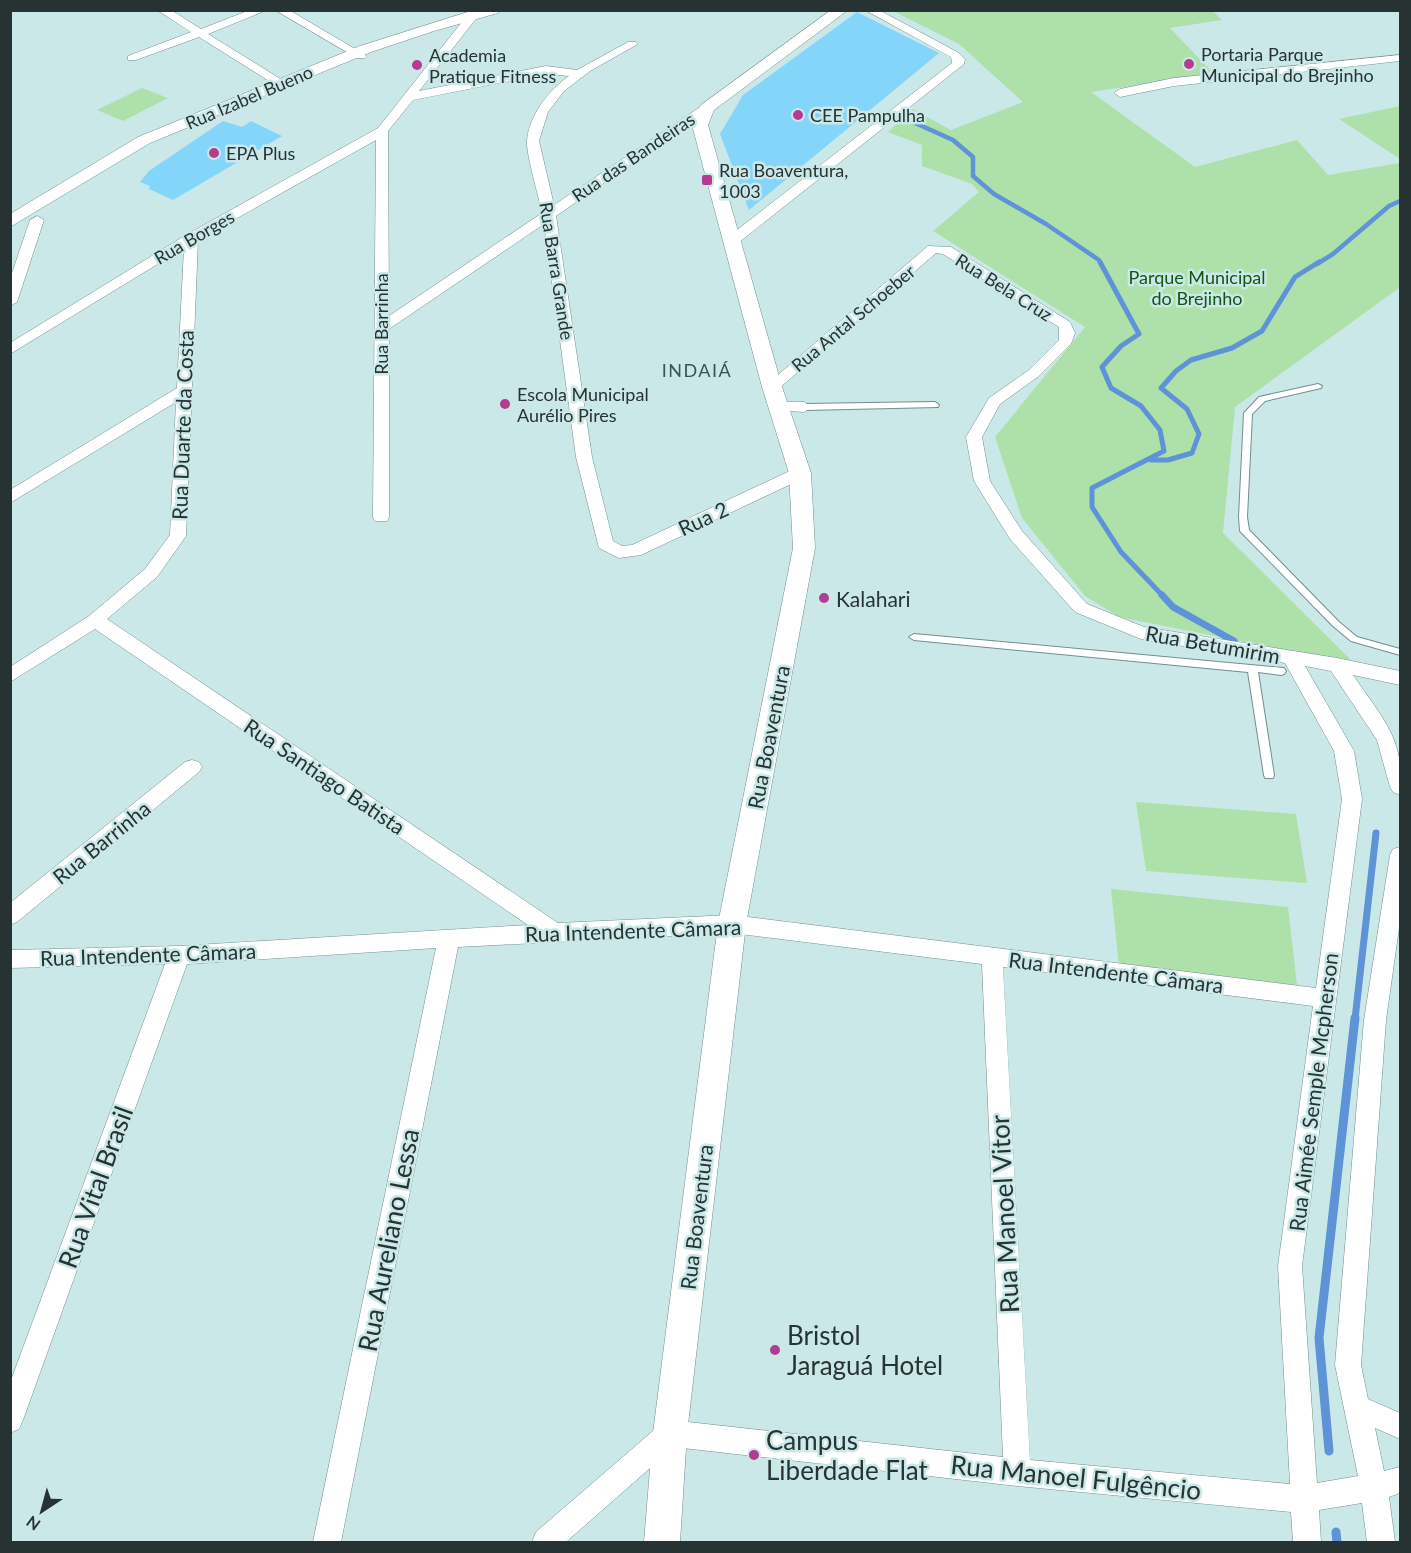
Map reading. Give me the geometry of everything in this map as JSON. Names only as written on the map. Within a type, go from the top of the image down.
[{"type":"street","points":[[162,10],[282,83]]},
{"type":"street","points":[[132,58],[262,10]]},
{"type":"street","points":[[280,10],[359,54]]},
{"type":"street","name":"Rua Izabel Bueno","points":[[469,20],[493,10]]},
{"type":"street","name":"Rua Izabel Bueno","points":[[22,228],[84,175],[144,140],[335,61],[508,10]]},
{"type":"street","points":[[707,108],[841,10]]},
{"type":"street","points":[[733,240],[958,64],[959,59],[956,55],[870,10]]},
{"type":"street","points":[[382,131],[469,20]]},
{"type":"street","name":"Rua Barra Grande","points":[[605,544],[584,458],[549,213],[534,141],[542,112],[560,88],[579,74],[632,44]]},
{"type":"street","points":[[1120,93],[1174,82],[1401,58]]},
{"type":"street","points":[[409,98],[546,70],[579,74]]},
{"type":"street","name":"Rua das Bandeiras","points":[[381,328],[707,108]]},
{"type":"street","name":"Rua Boaventura","points":[[662,1542],[670,1432],[732,924],[804,548],[800,473],[776,397],[700,125],[707,108]]},
{"type":"street","name":"Rua Borges","points":[[10,350],[191,238],[382,131]]},
{"type":"street","name":"Rua Barrinha","points":[[381,517],[382,131]]},
{"type":"street","name":"Rua Izabel Bueno","points":[[22,228],[154,143],[163,134]]},
{"type":"street","points":[[10,302],[22,228],[41,209],[80,182],[84,175]]},
{"type":"street","name":"Rua Duarte da Costa","points":[[10,676],[95,620],[151,573],[178,536],[191,238]]},
{"type":"street","name":"Rua Antal Schoeber","points":[[776,397],[933,249]]},
{"type":"street","name":"Rua Bela Cruz","points":[[933,249],[946,250],[1065,325],[1068,335]]},
{"type":"street","name":"Rua Betumirim","points":[[1068,335],[1066,341],[1034,373],[994,401],[974,437],[982,481],[1016,535],[1081,608],[1141,633],[1290,667],[1337,665],[1401,678]]},
{"type":"street","points":[[10,498],[183,391]]},
{"type":"street","points":[[776,397],[804,407]]},
{"type":"street","name":"Rua 2","points":[[605,544],[619,552],[635,551],[800,473]]},
{"type":"street","name":"Rua Santiago Batista","points":[[95,620],[555,932]]},
{"type":"street","points":[[1337,665],[1386,739],[1401,787]]},
{"type":"street","name":"Rua Aimée Semple Mcpherson","points":[[1290,667],[1344,751],[1352,799],[1290,1266],[1307,1542]]},
{"type":"street","name":"Rua Barrinha","points":[[10,916],[192,767]]},
{"type":"street","points":[[1381,1542],[1374,1487],[1348,1365],[1375,1020],[1401,855]]},
{"type":"street","name":"Rua Intendente Câmara","points":[[10,958],[179,955],[555,932],[732,924],[1324,998]]},
{"type":"street","name":"Rua Aureliano Lessa","points":[[327,1542],[449,938]]},
{"type":"street","name":"Rua Vital Brasil","points":[[10,1420],[179,955]]},
{"type":"street","name":"Rua Manoel Vitor","points":[[992,956],[1017,1472]]},
{"type":"street","points":[[1357,1407],[1401,1426]]},
{"type":"street","points":[[546,1542],[670,1432]]},
{"type":"street","name":"Rua Manoel Fulgêncio","points":[[670,1432],[1017,1472],[1303,1499],[1401,1480]]},
{"type":"lane","points":[[1318,386],[1262,399],[1248,413],[1243,517],[1245,531],[1328,616],[1354,639],[1401,652]]},
{"type":"lane","points":[[804,407],[935,405]]},
{"type":"lane","points":[[914,637],[1252,669],[1290,667]]},
{"type":"lane","points":[[1252,669],[1269,775]]},
{"type":"green space","name":"Parque Municipal do Brejinho","points":[[893,11],[1213,11],[1222,20],[1170,28],[1214,74],[1091,92],[1195,167],[1297,140],[1328,175],[1400,163],[1399,288],[1235,407],[1223,533],[1351,660],[1274,648],[1119,617],[1085,596],[1022,518],[995,437],[1085,327],[933,231],[979,192],[972,184],[922,166],[922,145],[888,132],[913,109],[951,130],[1023,102],[959,44]]},
{"type":"green space","points":[[142,88],[168,98],[123,121],[97,110]]},
{"type":"green space","points":[[1400,106],[1400,159],[1339,119]]},
{"type":"green space","points":[[1136,802],[1296,814],[1307,883],[1146,871]]},
{"type":"green space","points":[[1111,889],[1288,907],[1297,985],[1119,967]]},
{"type":"building","name":"CEE Pampulha","points":[[857,12],[939,53],[749,210],[720,134],[743,95]]},
{"type":"building","name":"EPA Plus","points":[[223,121],[242,127],[251,121],[282,136],[173,200],[149,189],[150,186],[140,182],[149,171]]},
{"type":"waterway","points":[[904,118],[953,140],[973,157],[973,176],[994,194],[1046,224],[1100,262]]},
{"type":"waterway","points":[[1317,264],[1333,254],[1389,206],[1400,201]]},
{"type":"waterway","points":[[1100,262],[1139,334],[1121,346],[1102,367],[1111,388],[1141,406],[1160,430],[1164,451],[1092,488],[1092,507],[1121,552],[1164,597]]},
{"type":"waterway","points":[[1151,460],[1168,460],[1192,453],[1199,434],[1187,409],[1161,388],[1176,371],[1191,360],[1232,348],[1262,331],[1295,277],[1319,262]]},
{"type":"waterway","points":[[1162,595],[1173,607],[1234,641]]},
{"type":"waterway","points":[[1355,1019],[1376,833]]},
{"type":"waterway","points":[[1329,1451],[1319,1338],[1355,1018]]},
{"type":"waterway","points":[[1336,1532],[1337,1542]]},
{"type":"place","name":"Portaria Parque Municipal do Brejinho","points":[[1189,64]]},
{"type":"place","name":"Academia Pratique Fitness","points":[[417,65]]},
{"type":"place","name":"CEE Pampulha","points":[[798,115]]},
{"type":"place","name":"EPA Plus","points":[[214,153]]},
{"type":"place","name":"Rua Boaventura, 1003","points":[[707,180]]},
{"type":"place","name":"Escola Municipal Aurélio Pires","points":[[505,404]]},
{"type":"place","name":"Kalahari","points":[[824,598]]},
{"type":"place","name":"Bristol Jaraguá Hotel","points":[[775,1350]]},
{"type":"place","name":"Campus Liberdade Flat","points":[[754,1455]]},
{"type":"district","name":"INDAIÁ","points":[[697,370]]}]
